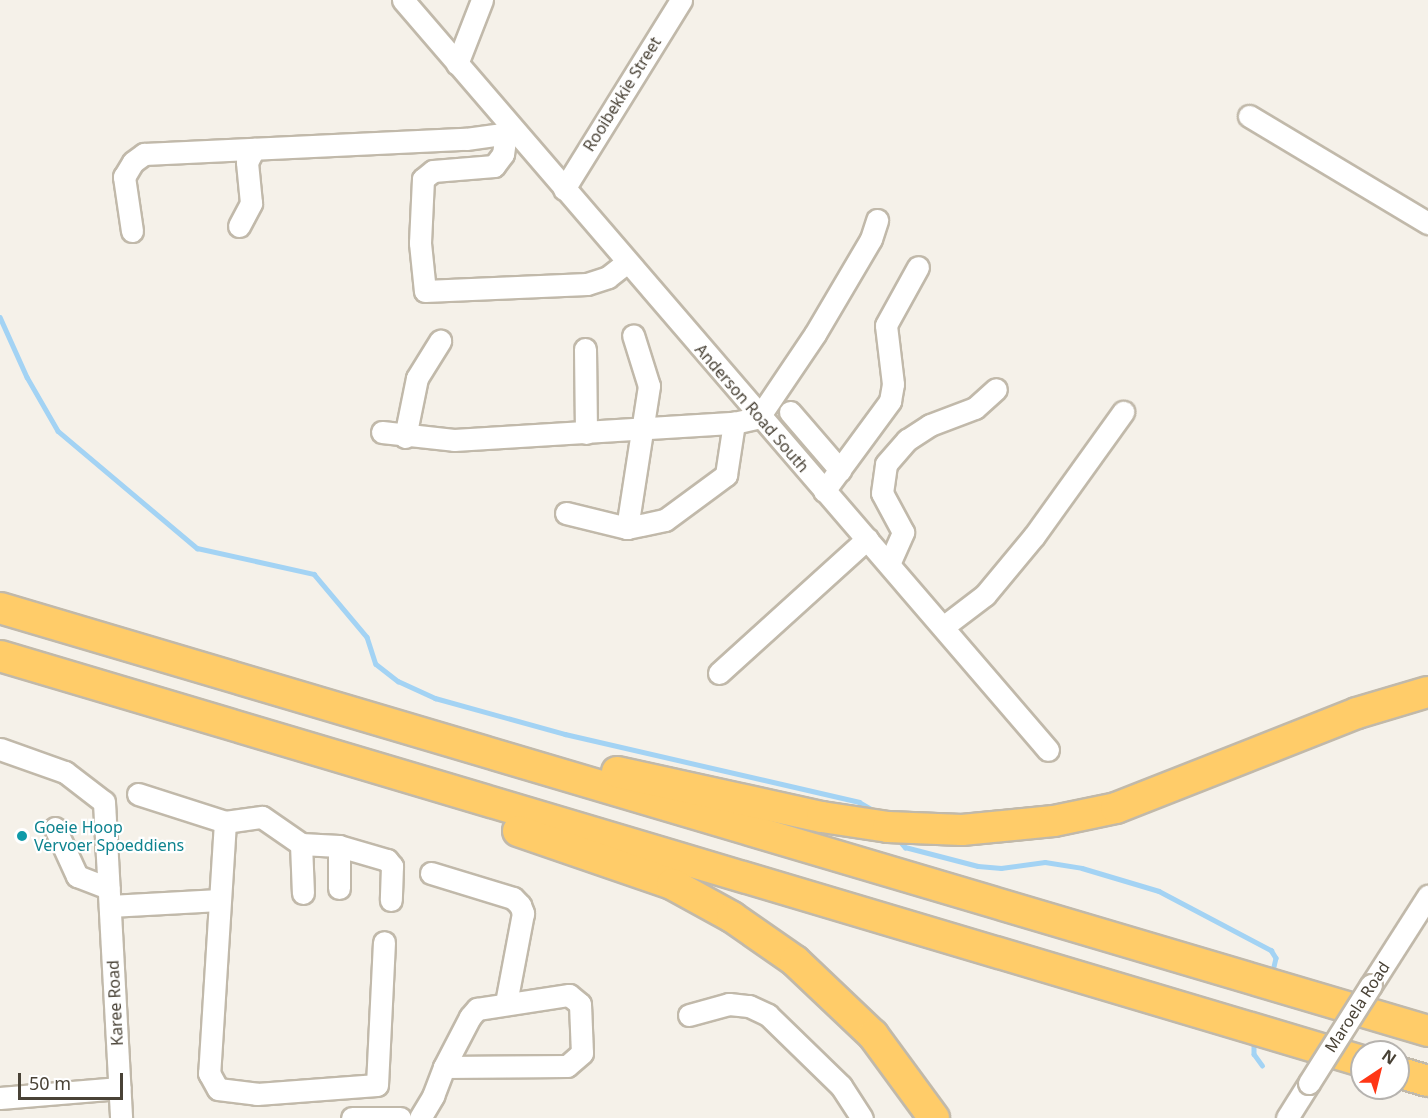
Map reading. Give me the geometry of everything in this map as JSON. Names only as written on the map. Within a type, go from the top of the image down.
[{"type":"highway","points":[[0,608],[1428,1031]]},
{"type":"highway","points":[[0,656],[165,707],[1350,1057]]},
{"type":"highway","points":[[368,718],[822,817],[888,827],[963,830],[1054,821],[1116,808],[1357,713],[1428,692]]},
{"type":"highway","points":[[165,707],[672,884],[732,917],[802,968],[873,1035],[934,1118]]},
{"type":"highway","points":[[1410,1076],[1428,1081]]},
{"type":"street","name":"Anderson Road South","points":[[403,0],[511,133],[564,189],[1048,750]]},
{"type":"street","points":[[457,64],[482,0]]},
{"type":"street","name":"Rooibekkie Street","points":[[564,189],[681,0]]},
{"type":"street","points":[[1249,116],[1428,223]]},
{"type":"street","points":[[132,231],[124,177],[139,157],[466,139],[511,133],[503,154],[494,166],[433,171],[423,179],[420,243],[425,291],[587,284],[608,277],[627,262]]},
{"type":"street","points":[[238,226],[251,203],[247,162],[254,149]]},
{"type":"street","points":[[382,432],[405,437],[454,440],[643,430],[734,423],[759,417],[815,334],[870,239],[877,220]]},
{"type":"street","points":[[824,491],[890,401],[893,384],[886,325],[918,267]]},
{"type":"street","points":[[627,528],[643,430],[648,374],[633,335]]},
{"type":"street","points":[[405,437],[417,378],[440,341]]},
{"type":"street","points":[[585,350],[586,433]]},
{"type":"street","points":[[889,564],[903,537],[882,493],[886,464],[907,440],[930,425],[975,408],[996,389]]},
{"type":"street","points":[[790,412],[840,470]]},
{"type":"street","points":[[943,627],[985,595],[1034,536],[1123,412]]},
{"type":"street","points":[[566,513],[627,528],[665,520],[723,479],[729,471],[734,423]]},
{"type":"street","points":[[719,673],[867,539]]},
{"type":"street","name":"Karee Road","points":[[0,749],[65,772],[99,795],[106,812],[121,1118]]},
{"type":"street","points":[[138,794],[225,822],[262,817],[301,844],[339,846],[392,864],[391,900]]},
{"type":"street","points":[[225,822],[218,900],[209,1073],[213,1085],[225,1092],[268,1093],[377,1085],[384,942]]},
{"type":"street","points":[[55,828],[76,876],[110,897],[218,900]]},
{"type":"street","points":[[301,844],[303,893]]},
{"type":"street","points":[[339,846],[339,888]]},
{"type":"street","points":[[431,873],[513,898],[520,905],[523,912],[506,1003]]},
{"type":"street","name":"Maroela Road","points":[[1287,1118],[1428,896]]},
{"type":"street","points":[[420,1118],[444,1067],[477,1009],[569,995],[580,1004],[582,1053],[578,1061],[567,1066],[444,1067]]},
{"type":"street","points":[[689,1015],[729,1004],[749,1006],[768,1015],[841,1086],[862,1118]]},
{"type":"street","points":[[0,1098],[120,1088]]},
{"type":"street","points":[[352,1118],[400,1118]]},
{"type":"waterway","points":[[0,317],[27,377],[58,431],[197,548],[314,574],[367,637],[376,664],[398,681],[435,698],[565,734],[859,802],[876,812]]},
{"type":"waterway","points":[[898,839],[905,847],[978,866],[1001,868],[1045,862],[1082,868],[1159,891],[1271,950],[1276,958],[1274,967]]},
{"type":"waterway","points":[[1254,1042],[1254,1054],[1262,1065]]},
{"type":"place","name":"Goeie Hoop Vervoer Spoeddiens","points":[[22,836]]}]
